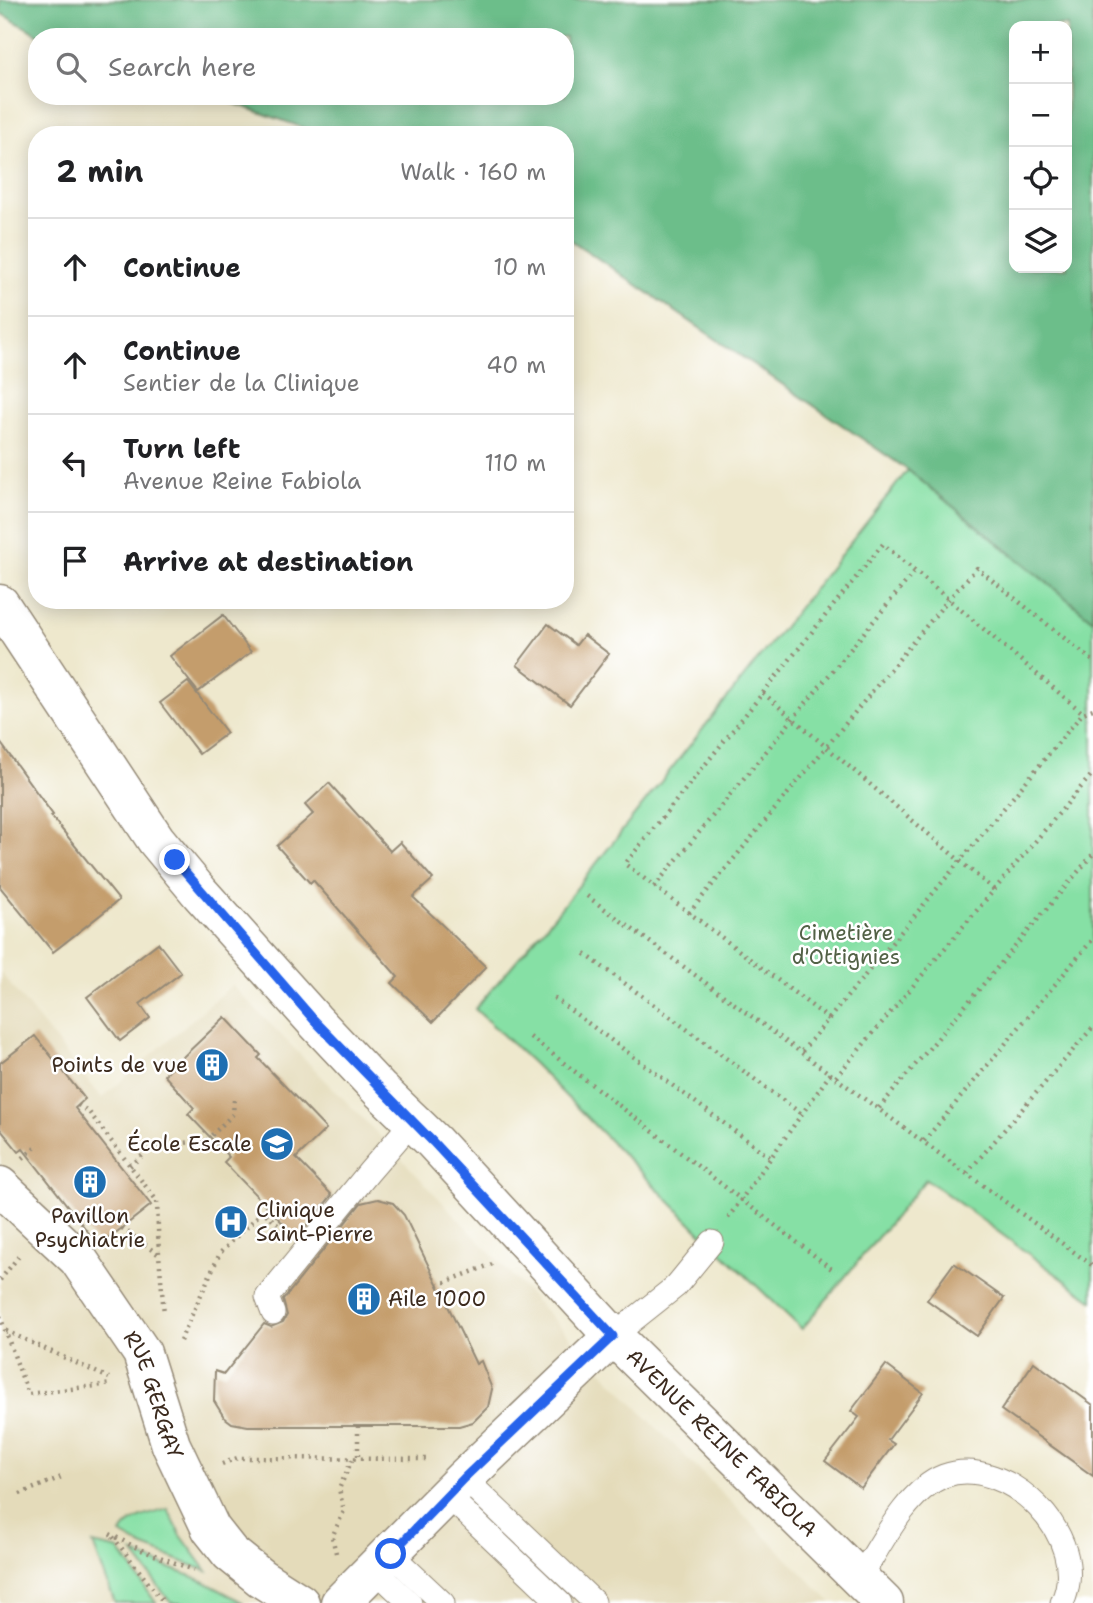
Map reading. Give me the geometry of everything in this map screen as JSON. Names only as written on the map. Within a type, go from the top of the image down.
[{"type":"street","name":"AVENUE REINE FABIOLA","points":[[0,604],[156,840],[314,1020],[413,1121],[613,1336],[872,1590]]},
{"type":"street","name":"RUE GERGAY","points":[[0,1186],[78,1259],[142,1353],[171,1445],[211,1529],[261,1578],[300,1603]]},
{"type":"street","points":[[340,1603],[369,1560],[455,1487],[613,1336]]},
{"type":"lane","points":[[272,1313],[267,1297],[413,1121]]},
{"type":"lane","points":[[613,1336],[676,1286],[712,1242]]},
{"type":"lane","points":[[872,1590],[900,1516],[920,1490],[943,1477],[980,1473],[1003,1480],[1050,1514],[1064,1536],[1071,1557],[1071,1575],[1062,1603]]},
{"type":"lane","points":[[455,1487],[594,1602]]},
{"type":"lane","points":[[455,1487],[560,1603]]},
{"type":"lane","points":[[369,1560],[410,1603]]},
{"type":"lane","points":[[369,1560],[443,1603]]},
{"type":"path","points":[[829,1019],[625,864],[883,544],[947,601],[1083,713]]},
{"type":"path","points":[[689,914],[976,568],[1093,661]]},
{"type":"path","points":[[654,887],[915,570]]},
{"type":"path","points":[[763,694],[994,890]]},
{"type":"path","points":[[802,1051],[1083,713],[1093,709]]},
{"type":"path","points":[[712,1242],[834,1075],[1093,773]]},
{"type":"path","points":[[879,1108],[1093,854]]},
{"type":"path","points":[[587,896],[1093,1265]]},
{"type":"path","points":[[924,1141],[1093,939]]},
{"type":"path","points":[[585,954],[803,1115]]},
{"type":"path","points":[[554,998],[771,1158]]},
{"type":"path","points":[[967,1173],[1093,1027]]},
{"type":"path","points":[[530,1037],[833,1270]]},
{"type":"path","points":[[130,1166],[153,1147],[207,1140],[233,1114],[234,1100]]},
{"type":"path","points":[[78,1105],[89,1112],[157,1201],[164,1317]]},
{"type":"path","points":[[179,1342],[220,1253],[263,1211],[281,1228]]},
{"type":"path","points":[[122,1228],[159,1255]]},
{"type":"path","points":[[0,1280],[26,1247]]},
{"type":"path","points":[[438,1286],[506,1259]]},
{"type":"path","points":[[0,1316],[5,1330],[28,1394],[119,1383],[5,1330]]},
{"type":"path","points":[[358,1426],[355,1459],[339,1489],[344,1511],[332,1537],[334,1551],[369,1560]]},
{"type":"path","points":[[218,1466],[237,1458],[431,1459]]},
{"type":"path","points":[[20,1494],[64,1476]]},
{"type":"path","points":[[164,1603],[110,1534],[139,1549],[204,1574]]},
{"type":"shaded area","name":"Clinique Saint-Pierre","points":[[0,972],[102,1098],[232,985],[377,1133],[646,1417],[832,1603],[0,1603]]},
{"type":"green space","points":[[0,0],[1093,0],[1093,620],[908,470],[574,242],[574,126],[298,126],[239,105],[574,105],[574,28],[28,28],[0,13]]},
{"type":"green space","name":"Cimetière d'Ottignies","points":[[908,470],[1093,620],[1093,1301],[926,1179],[802,1329],[475,1009],[557,913]]},
{"type":"green space","points":[[168,1509],[180,1534],[207,1571],[144,1547],[121,1534],[135,1520]]},
{"type":"green space","points":[[93,1544],[119,1550],[156,1603],[115,1603]]},
{"type":"green space","points":[[134,1554],[203,1581],[244,1603],[171,1603]]},
{"type":"building","points":[[223,615],[251,652],[198,692],[170,656]]},
{"type":"building","points":[[548,624],[576,645],[584,635],[609,654],[570,705],[517,665]]},
{"type":"building","points":[[188,682],[227,733],[199,754],[160,703]]},
{"type":"building","points":[[0,742],[53,815],[51,816],[119,900],[53,952],[0,887]]},
{"type":"building","points":[[329,783],[390,851],[400,842],[433,879],[413,897],[486,967],[433,1022],[392,983],[398,977],[313,880],[310,883],[277,846],[313,814],[305,805]]},
{"type":"building","points":[[158,943],[181,973],[140,1004],[150,1018],[120,1041],[87,997]]},
{"type":"building","points":[[225,1017],[261,1055],[258,1058],[326,1129],[296,1158],[332,1195],[297,1238],[224,1162],[229,1157],[188,1114],[194,1108],[164,1075]]},
{"type":"building","points":[[35,1036],[85,1099],[75,1108],[151,1205],[99,1246],[23,1149],[19,1152],[0,1129],[0,1063]]},
{"type":"building","name":"Aile 1000","points":[[378,1199],[393,1203],[404,1215],[476,1364],[481,1361],[492,1389],[488,1407],[473,1422],[459,1426],[248,1426],[232,1423],[224,1417],[214,1401],[215,1371],[224,1374],[264,1324],[271,1327],[283,1322],[287,1315],[283,1300],[361,1203]]},
{"type":"building","points":[[954,1263],[1004,1298],[977,1336],[927,1300]]},
{"type":"building","points":[[1034,1362],[1093,1405],[1093,1476],[1001,1410]]},
{"type":"building","points":[[886,1365],[923,1393],[888,1440],[894,1444],[861,1488],[825,1461],[859,1417],[851,1411]]},
{"type":"place","name":"Points de vue","points":[[212,1065]]},
{"type":"place","name":"École Escale","points":[[277,1144]]},
{"type":"place","name":"Pavillon Psychiatrie","points":[[90,1182]]},
{"type":"place","name":"Clinique Saint-Pierre","points":[[231,1222]]},
{"type":"place","name":"Aile 1000","points":[[364,1299]]},
{"type":"route","points":[[175,860],[314,1020],[433,1142],[613,1336],[464,1478],[391,1554]]}]
